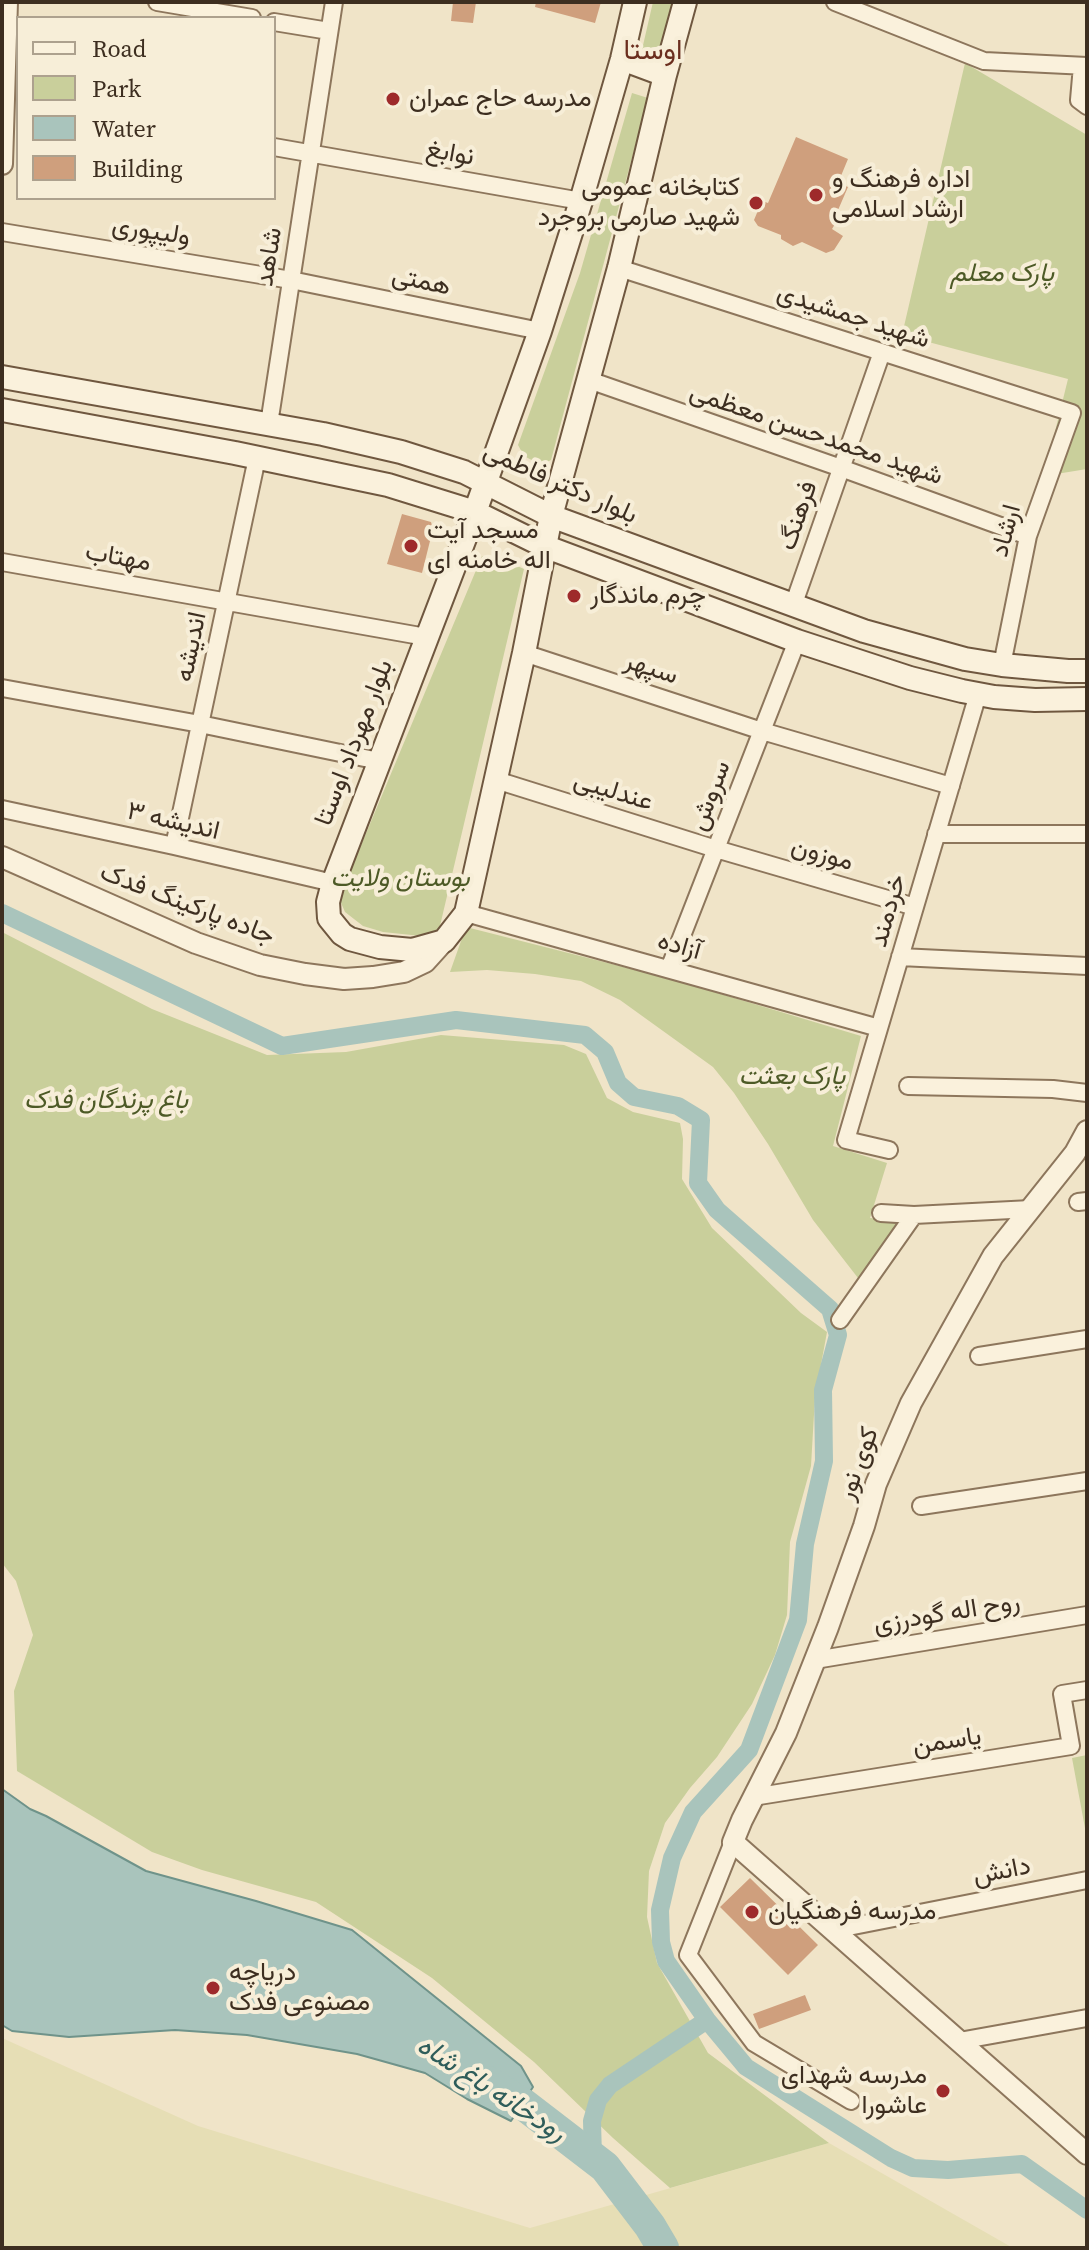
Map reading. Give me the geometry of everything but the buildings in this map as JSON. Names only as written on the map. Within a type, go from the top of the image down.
[{"type":"main road","name":"بلوار مهرداد اوستا","points":[[444,941],[404,950],[350,939],[329,918],[328,902],[540,331],[581,201],[635,2]]},
{"type":"main road","points":[[444,941],[466,913],[551,516],[619,268],[685,2]]},
{"type":"main road","points":[[622,59],[665,75]]},
{"type":"main road","name":"بلوار دکتر فاطمی","points":[[2,377],[269,424],[401,452],[484,481],[551,516],[793,606],[893,639],[965,659],[1087,671]]},
{"type":"main road","points":[[2,410],[388,485],[475,512],[544,546],[797,641],[910,678],[978,694],[1035,700],[1087,699]]},
{"type":"street","points":[[2,164],[8,93],[7,2]]},
{"type":"street","points":[[157,2],[240,16]]},
{"type":"street","name":"شاهد","points":[[269,424],[334,2]]},
{"type":"street","points":[[835,2],[984,61],[1085,66],[1079,100],[1087,106]]},
{"type":"street","points":[[276,22],[329,31]]},
{"type":"street","name":"نوابغ","points":[[276,147],[581,201]]},
{"type":"street","name":"ولیپوری","points":[[2,232],[291,280]]},
{"type":"street","name":"شهید جمشیدی","points":[[619,268],[1072,413]]},
{"type":"street","name":"همتی","points":[[291,280],[540,331]]},
{"type":"street","name":"فرهنگ","points":[[793,606],[882,352]]},
{"type":"street","name":"شهید محمدحسن معظمی","points":[[589,380],[1028,536]]},
{"type":"street","name":"ارشاد","points":[[1002,665],[1028,536],[1072,413]]},
{"type":"street","name":"اندیشه","points":[[174,846],[257,458]]},
{"type":"street","name":"مهتاب","points":[[2,562],[426,637]]},
{"type":"street","name":"سروش","points":[[669,969],[797,641]]},
{"type":"street","name":"سپهر","points":[[524,653],[762,731],[951,786]]},
{"type":"street","points":[[2,688],[379,761]]},
{"type":"street","name":"خردمند","points":[[889,1150],[846,1140],[978,694]]},
{"type":"street","name":"عندلیبی","points":[[496,780],[716,849]]},
{"type":"street","name":"اندیشه ۳","points":[[2,809],[333,883]]},
{"type":"street","points":[[936,834],[1087,834]]},
{"type":"street","name":"موزون","points":[[716,849],[915,907]]},
{"type":"street","name":"جاده پارکینگ فدک","points":[[2,857],[196,943],[260,965],[305,974],[344,979],[404,972],[425,962],[444,941]]},
{"type":"street","name":"آزاده","points":[[466,913],[879,1028]]},
{"type":"street","points":[[900,957],[1087,966]]},
{"type":"street","points":[[908,1086],[1053,1089],[1087,1093]]},
{"type":"street","name":"کوی نور","points":[[733,1842],[786,1733],[859,1541],[876,1484],[911,1403],[993,1256],[1075,1153],[1087,1131]]},
{"type":"street","points":[[881,1213],[914,1215],[1031,1209]]},
{"type":"street","points":[[840,1320],[914,1215]]},
{"type":"street","points":[[979,1356],[1087,1339]]},
{"type":"street","points":[[921,1506],[1087,1481]]},
{"type":"street","name":"روح اله گودرزی","points":[[815,1660],[1087,1615]]},
{"type":"street","name":"یاسمن","points":[[753,1797],[1071,1746],[1062,1694],[1087,1690]]},
{"type":"street","points":[[851,2101],[754,2043],[688,1955],[733,1842],[1087,2154]]},
{"type":"street","name":"دانش","points":[[833,1930],[1087,1880]]},
{"type":"street","points":[[959,2041],[1087,2018]]},
{"type":"shaded area","points":[[2,2038],[198,2126],[530,2228],[829,2143],[1013,2248],[2,2248]]},
{"type":"green space","points":[[653,2],[673,2],[660,58],[641,54]]},
{"type":"green space","name":"پارک معلم","points":[[965,63],[1087,135],[1087,469],[1044,476],[1068,379],[902,335]]},
{"type":"green space","points":[[632,93],[648,98],[551,460],[541,465],[524,456],[518,445],[580,273]]},
{"type":"green space","name":"بوستان ولایت","points":[[482,556],[502,559],[524,569],[439,930],[421,936],[383,932],[363,926],[345,912],[339,898]]},
{"type":"green space","name":"پارک بعثت","points":[[466,927],[671,979],[861,1036],[833,1146],[887,1163],[870,1218],[902,1221],[858,1278],[813,1220],[768,1144],[713,1067],[620,1000],[581,981],[487,970],[450,972]]},
{"type":"green space","name":"باغ پرندگان فدک","points":[[2,932],[152,1009],[267,1055],[346,1052],[441,1035],[564,1045],[586,1054],[607,1098],[633,1112],[680,1123],[683,1139],[682,1179],[712,1228],[801,1313],[827,1332],[815,1397],[811,1466],[790,1542],[787,1615],[775,1655],[752,1704],[717,1757],[665,1823],[649,1871],[647,1917],[657,1963],[708,2053],[829,2143],[670,2188],[534,2062],[432,1978],[316,1902],[202,1870],[152,1852],[17,1771],[14,1691],[33,1635],[16,1581],[2,1563]]},
{"type":"green space","points":[[1087,1755],[1087,1839],[1072,1758]]},
{"type":"water","name":"دریاچه مصنوعی فدک","points":[[2,1789],[30,1809],[146,1871],[352,1930],[521,2066],[533,2087],[511,2121],[425,2073],[357,2054],[247,2035],[175,2030],[69,2037],[12,2031],[2,2025]]},
{"type":"waterway","points":[[2,913],[282,1046],[456,1020],[585,1035],[605,1052],[618,1083],[634,1097],[678,1106],[701,1120],[698,1183],[717,1210],[830,1309],[838,1335],[823,1390],[824,1461],[805,1544],[798,1620],[749,1750],[693,1812],[672,1858],[660,1910],[661,1942],[666,1961],[707,2020],[746,2067],[891,2158],[913,2168],[948,2170],[1022,2164],[1087,2210]]},
{"type":"waterway","points":[[593,2157],[592,2121],[598,2100],[610,2085],[707,2020]]},
{"type":"waterway","name":"رودخانه باغ شاه","points":[[488,2082],[523,2104],[605,2167],[663,2248]]},
{"type":"place","name":"مدرسه حاج عمران","points":[[393,99]]},
{"type":"place","name":"اداره فرهنگ و ارشاد اسلامی","points":[[816,195]]},
{"type":"place","name":"کتابخانه عمومی شهید صارمی بروجرد","points":[[756,203]]},
{"type":"place","name":"مسجد آیت اله خامنه ای","points":[[411,546]]},
{"type":"place","name":"چرم ماندگار","points":[[574,596]]},
{"type":"place","name":"مدرسه فرهنگیان","points":[[752,1912]]},
{"type":"place","name":"دریاچه مصنوعی فدک","points":[[213,1988]]},
{"type":"place","name":"مدرسه شهدای عاشورا","points":[[943,2091]]},
{"type":"district","name":"اوستا","points":[[653,52]]}]
